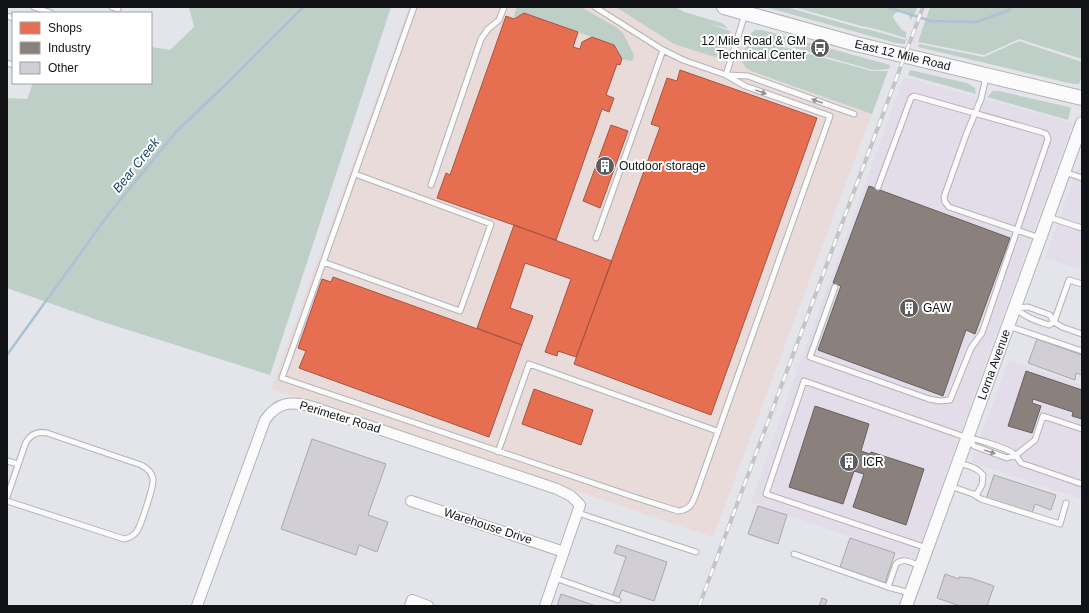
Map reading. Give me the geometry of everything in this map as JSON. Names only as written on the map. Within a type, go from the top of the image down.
[{"type":"main road","name":"East 12 Mile Road","points":[[724,7],[856,44],[1082,98]]},
{"type":"street","name":"Lorna Avenue","points":[[906,606],[1082,122]]},
{"type":"street","name":"Perimeter Road","points":[[197,606],[262,426],[269,414],[274,409],[288,403],[304,404],[557,489],[571,496],[579,509]]},
{"type":"street","name":"Warehouse Drive","points":[[411,501],[564,552]]},
{"type":"street","points":[[545,606],[579,509]]},
{"type":"street","points":[[410,606],[412,600],[428,606]]},
{"type":"lane","points":[[34,7],[48,12]]},
{"type":"lane","points":[[112,7],[118,10]]},
{"type":"lane","points":[[414,7],[282,378],[498,452],[678,511],[684,510],[690,506],[693,501],[830,116],[745,86],[726,75],[683,60],[663,50],[595,7]]},
{"type":"lane","points":[[431,185],[481,38],[488,29],[499,20],[504,7]]},
{"type":"lane","points":[[726,75],[745,14]]},
{"type":"lane","points":[[596,238],[663,50]]},
{"type":"lane","points":[[726,75],[748,76],[854,114]]},
{"type":"lane","points":[[987,76],[981,99],[948,184],[944,197],[945,202],[949,207],[1040,238]]},
{"type":"lane","points":[[834,287],[810,357],[929,399],[940,401],[950,400],[971,348],[982,334],[1048,139],[1046,134],[914,96],[911,98],[878,187]]},
{"type":"lane","points":[[1064,171],[1082,178]]},
{"type":"lane","points":[[323,262],[460,311],[491,224],[355,174]]},
{"type":"lane","points":[[1048,217],[1082,228]]},
{"type":"lane","points":[[1015,308],[1025,316],[1049,325],[1054,322],[1069,280],[1082,284]]},
{"type":"lane","points":[[1015,308],[1028,307],[1050,315],[1054,322],[1062,327],[1082,334]]},
{"type":"lane","points":[[1008,326],[1082,351]]},
{"type":"lane","points":[[498,452],[529,364],[718,431]]},
{"type":"lane","points":[[928,548],[766,494],[804,382],[968,438],[974,446],[1007,458],[1016,455],[1035,440],[1043,416],[1082,429]]},
{"type":"lane","points":[[7,497],[25,444],[28,438],[37,433],[43,433],[145,467],[152,474],[153,484],[138,529],[133,536],[124,539],[7,500]]},
{"type":"lane","points":[[1016,455],[1021,463],[1082,484]]},
{"type":"lane","points":[[7,461],[18,464]]},
{"type":"lane","points":[[958,463],[977,469],[983,475],[980,490],[977,494],[973,494]]},
{"type":"lane","points":[[950,486],[973,494],[981,499],[1060,524],[1066,503]]},
{"type":"lane","points":[[579,509],[696,552]]},
{"type":"lane","points":[[794,554],[888,587],[911,593]]},
{"type":"lane","points":[[888,587],[898,561],[908,561],[921,566]]},
{"type":"lane","points":[[555,578],[618,600]]},
{"type":"path","points":[[906,39],[915,42]]},
{"type":"shaded area","points":[[189,7],[391,7],[270,375],[100,321],[7,288],[7,98],[27,99],[33,84],[152,84],[152,47],[170,50],[194,27]]},
{"type":"shaded area","points":[[409,7],[650,7],[750,38],[842,64],[872,72],[888,71],[713,537],[271,389]]},
{"type":"shaded area","points":[[517,7],[581,7],[616,27],[623,33],[634,55],[633,60],[622,59],[614,45],[525,13],[513,18]]},
{"type":"shaded area","points":[[616,7],[675,7],[684,12],[722,23],[729,29],[707,23],[730,31],[727,43],[722,54],[715,57],[674,44]]},
{"type":"shaded area","points":[[765,7],[786,7],[906,40],[905,44],[896,43]]},
{"type":"shaded area","points":[[794,7],[918,7],[911,20],[909,17],[910,13],[901,10],[894,14],[893,18],[902,30],[906,32],[906,38]]},
{"type":"shaded area","points":[[930,7],[1082,7],[1082,59],[1019,39],[984,55],[918,42]]},
{"type":"shaded area","points":[[755,30],[762,30],[890,65],[889,69],[873,70],[749,35]]},
{"type":"shaded area","points":[[750,38],[872,71],[888,71],[872,114],[746,68],[742,62],[744,51]]},
{"type":"shaded area","points":[[1019,41],[1082,62],[1082,76],[1079,84],[1073,84],[918,47],[919,44],[984,57]]},
{"type":"shaded area","points":[[910,70],[967,83],[975,88],[976,94],[908,75]]},
{"type":"shaded area","points":[[904,77],[1073,123],[915,560],[751,502],[799,365]]},
{"type":"shaded area","points":[[993,91],[999,91],[1069,107],[1071,108],[1068,120],[987,97]]},
{"type":"shaded area","points":[[1082,156],[1082,270],[1045,258]]},
{"type":"shaded area","points":[[1009,360],[1082,385],[1082,499],[971,462]]},
{"type":"building: Shops","points":[[524,13],[578,32],[573,47],[580,49],[582,42],[592,37],[614,45],[622,59],[620,65],[617,64],[606,95],[614,98],[609,112],[602,109],[556,240],[437,198],[446,173],[450,175],[506,16],[514,19]]},
{"type":"building: Shops","points":[[680,70],[817,118],[711,415],[574,364],[660,127],[651,124],[667,78],[677,81]]},
{"type":"building: Shops","name":"Outdoor storage","points":[[611,125],[628,131],[600,208],[583,201]]},
{"type":"building: Shops","points":[[514,225],[612,261],[576,357],[558,351],[557,356],[545,352],[571,279],[525,263],[510,308],[533,316],[522,345],[477,328]]},
{"type":"building: Shops","points":[[333,277],[522,345],[489,437],[299,368],[306,351],[298,348],[322,279],[331,282]]},
{"type":"building: Shops","points":[[534,389],[593,410],[581,445],[522,424]]},
{"type":"building: Industry","name":"GAW","points":[[869,186],[1010,238],[975,334],[966,330],[943,396],[818,350],[841,286],[833,283]]},
{"type":"building: Industry","points":[[1026,371],[1082,390],[1082,419],[1072,416],[1073,412],[1033,399],[1032,403],[1041,406],[1032,433],[1008,426]]},
{"type":"building: Industry","name":"ICR","points":[[815,406],[869,424],[861,451],[870,454],[871,452],[924,469],[906,525],[853,507],[864,474],[854,471],[843,504],[789,487]]},
{"type":"building: Other","points":[[1037,339],[1082,355],[1082,375],[1076,373],[1075,380],[1028,363]]},
{"type":"building: Other","points":[[312,439],[386,464],[368,515],[388,522],[377,552],[359,545],[356,555],[281,529]]},
{"type":"building: Other","points":[[994,475],[1056,495],[1051,510],[1035,504],[1032,514],[986,499]]},
{"type":"building: Other","points":[[758,506],[787,515],[778,544],[748,534]]},
{"type":"building: Other","points":[[850,538],[895,553],[885,583],[840,567]]},
{"type":"building: Other","points":[[617,545],[667,562],[654,601],[622,590],[619,597],[613,595],[626,557],[614,553]]},
{"type":"building: Other","points":[[945,574],[959,579],[959,577],[971,578],[994,586],[987,606],[960,606],[937,598]]},
{"type":"building: Other","points":[[561,594],[596,606],[557,606]]},
{"type":"building: Other","points":[[822,598],[827,600],[825,606],[819,606]]},
{"type":"waterway","name":"Bear Creek","points":[[7,355],[108,215],[176,132],[303,7]]},
{"type":"waterway","name":"Bear Creek","points":[[887,7],[931,21],[976,22],[1009,10],[1011,7]]},
{"type":"railway","points":[[699,606],[923,7]]},
{"type":"place","name":"12 Mile Road & GM Technical Center","points":[[820,48]]},
{"type":"place","name":"Outdoor storage","points":[[605,166]]},
{"type":"place","name":"GAW","points":[[909,308]]},
{"type":"place","name":"ICR","points":[[849,462]]}]
